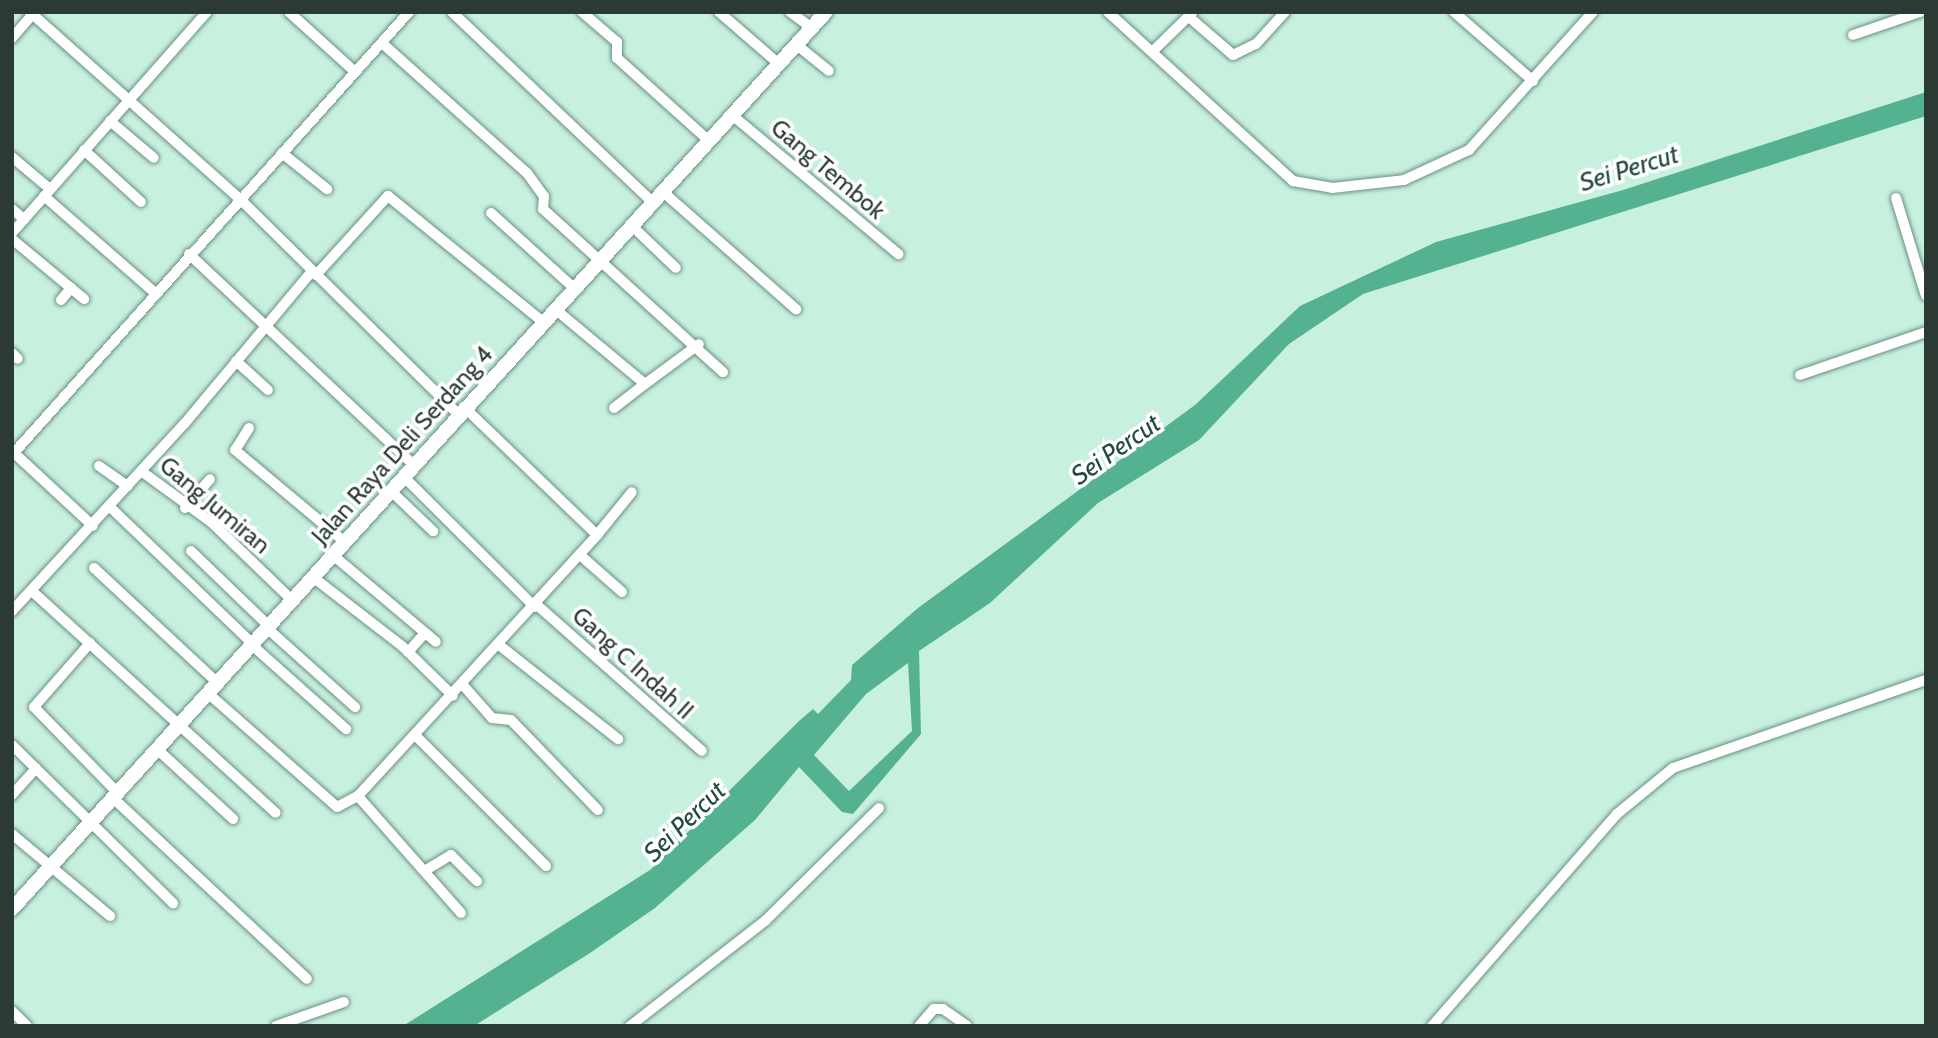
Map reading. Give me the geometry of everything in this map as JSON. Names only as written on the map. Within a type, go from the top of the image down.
[{"type":"street","points":[[12,233],[207,12]]},
{"type":"street","points":[[289,12],[354,71]]},
{"type":"street","points":[[93,526],[13,453],[189,254],[410,12]]},
{"type":"street","points":[[452,12],[657,197],[796,309]]},
{"type":"street","points":[[582,12],[617,42],[617,58],[708,140]]},
{"type":"street","points":[[719,12],[779,64]]},
{"type":"street","points":[[790,12],[812,29]]},
{"type":"street","name":"Jalan Raya Deli Serdang 4","points":[[12,909],[215,690],[598,258],[826,12]]},
{"type":"street","points":[[1108,12],[1293,181],[1313,187],[1381,184],[1438,166],[1478,142],[1593,12]]},
{"type":"street","points":[[1152,52],[1191,15],[1233,55],[1256,44],[1284,12]]},
{"type":"street","points":[[1454,12],[1533,81]]},
{"type":"street","points":[[1853,35],[1920,12]]},
{"type":"street","points":[[12,38],[33,13],[240,199],[314,273],[597,535]]},
{"type":"street","points":[[383,43],[526,172],[544,196],[544,209],[699,344],[723,372]]},
{"type":"street","points":[[797,45],[829,71]]},
{"type":"street","name":"Gang Tembok","points":[[732,116],[898,254]]},
{"type":"street","points":[[110,121],[154,158]]},
{"type":"street","points":[[84,150],[141,202]]},
{"type":"street","points":[[282,153],[327,189]]},
{"type":"street","points":[[12,157],[155,293]]},
{"type":"street","points":[[12,611],[33,592],[110,507],[268,323],[388,196],[543,322]]},
{"type":"street","points":[[1896,198],[1926,296]]},
{"type":"street","points":[[12,209],[24,219]]},
{"type":"street","points":[[491,213],[574,288]]},
{"type":"street","points":[[631,225],[676,268]]},
{"type":"street","points":[[12,239],[84,299]]},
{"type":"street","points":[[189,254],[268,323],[415,466]]},
{"type":"street","points":[[61,300],[71,288]]},
{"type":"street","points":[[555,309],[645,384]]},
{"type":"street","points":[[1800,374],[1926,332]]},
{"type":"street","points":[[614,408],[699,344]]},
{"type":"street","points":[[236,361],[268,390]]},
{"type":"street","points":[[249,428],[235,450],[346,543]]},
{"type":"street","points":[[99,466],[128,486]]},
{"type":"street","name":"Gang Jumiran","points":[[141,471],[186,508],[211,522],[293,601]]},
{"type":"street","name":"Gang C Indah II","points":[[404,478],[536,606],[702,751]]},
{"type":"street","points":[[186,508],[211,479]]},
{"type":"street","points":[[392,492],[433,531]]},
{"type":"street","points":[[94,568],[215,690],[337,807],[358,796],[416,736],[461,684],[536,606],[632,492]]},
{"type":"street","points":[[110,507],[346,729]]},
{"type":"street","points":[[191,551],[355,708]]},
{"type":"street","points":[[580,555],[622,592]]},
{"type":"street","points":[[334,556],[436,642]]},
{"type":"street","points":[[314,578],[408,652],[453,696]]},
{"type":"street","points":[[33,592],[276,813]]},
{"type":"street","points":[[408,652],[425,633]]},
{"type":"street","points":[[90,643],[34,707],[116,796],[307,979]]},
{"type":"street","points":[[499,645],[618,739]]},
{"type":"street","points":[[1432,1026],[1617,814],[1673,768],[1926,680]]},
{"type":"street","points":[[461,684],[492,719],[512,720],[598,810]]},
{"type":"street","points":[[416,736],[546,866]]},
{"type":"street","points":[[12,745],[173,904]]},
{"type":"street","points":[[158,750],[233,819]]},
{"type":"street","points":[[12,795],[36,768]]},
{"type":"street","points":[[358,796],[461,913]]},
{"type":"street","points":[[630,1026],[766,920],[880,808]]},
{"type":"street","points":[[12,834],[110,916]]},
{"type":"street","points":[[425,870],[453,855],[477,881]]},
{"type":"street","points":[[276,1026],[344,1002]]},
{"type":"street","points":[[919,1026],[934,1009],[943,1009],[967,1026]]},
{"type":"street","points":[[12,1011],[27,1026]]},
{"type":"shaded area","name":"Sei Percut","points":[[1926,92],[1926,116],[1363,294],[1289,344],[1199,440],[1098,503],[990,603],[919,651],[921,734],[853,814],[842,812],[799,767],[755,820],[655,908],[590,953],[474,1026],[403,1026],[650,870],[799,721],[813,709],[818,714],[851,680],[852,665],[918,608],[1195,405],[1300,306],[1436,242],[1623,190]],"holes":[[[908,663],[912,731],[849,791],[814,755],[866,694]]]}]
